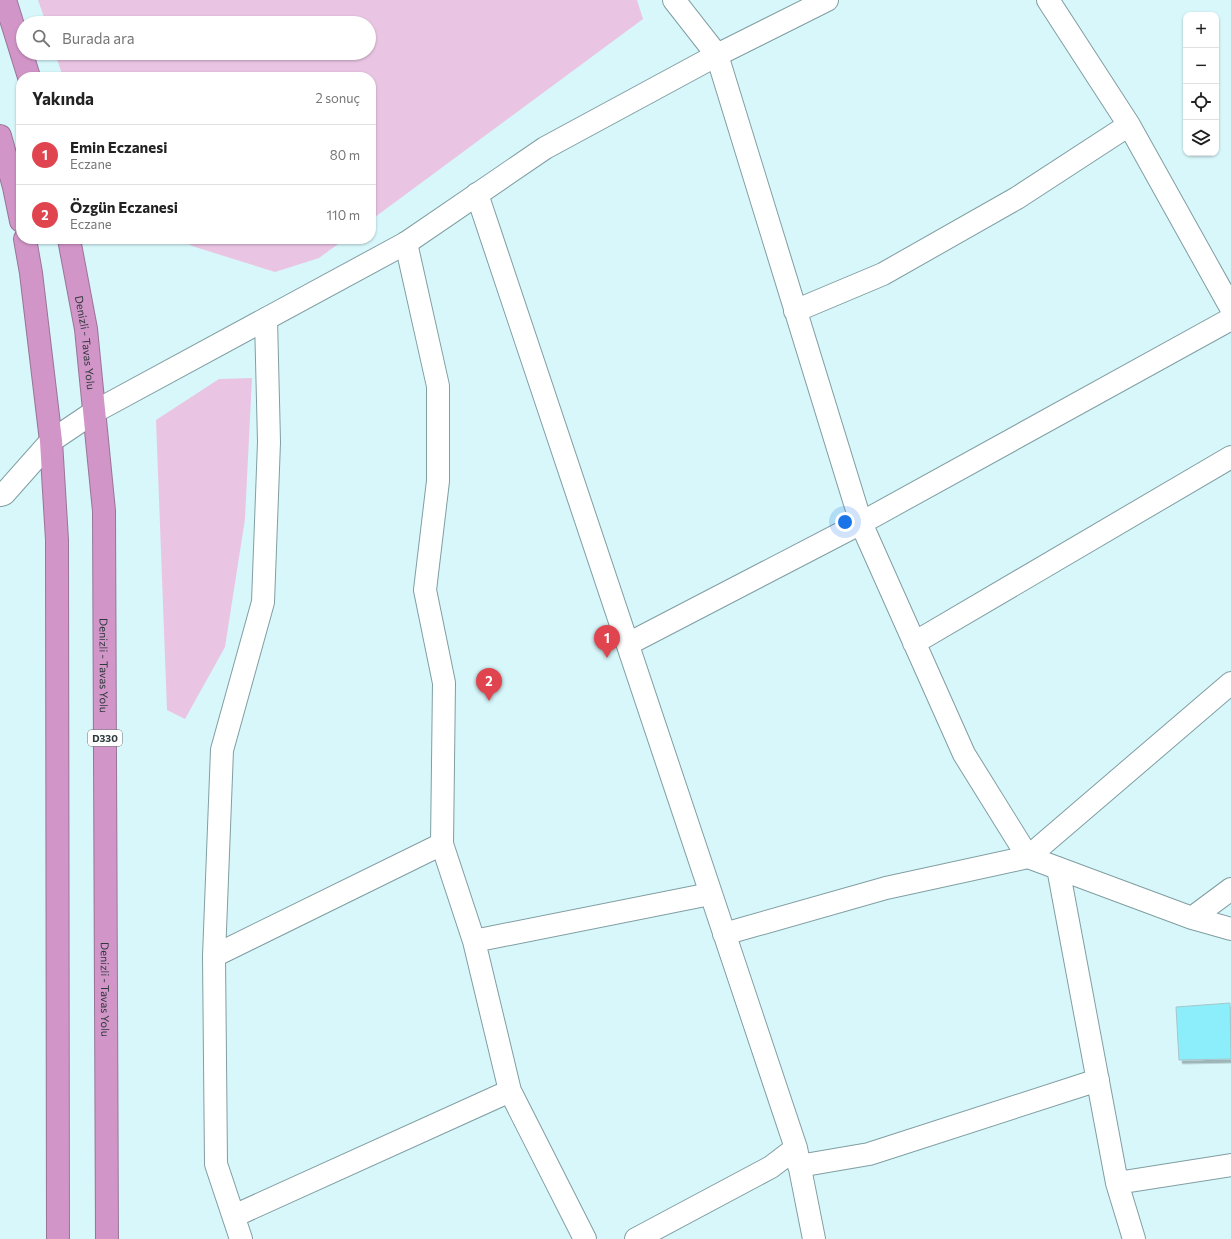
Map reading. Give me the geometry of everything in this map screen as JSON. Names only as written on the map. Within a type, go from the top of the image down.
[{"type":"highway","points":[[5,0],[16,35]]},
{"type":"highway","points":[[24,60],[27,72]]},
{"type":"highway","points":[[0,136],[16,197]]},
{"type":"highway","points":[[26,244],[32,273],[51,441],[57,540],[58,1239]]},
{"type":"highway","name":"Denizli - Tavas Yolu","points":[[70,244],[86,329],[104,511],[107,1239]]},
{"type":"street","points":[[674,0],[717,55],[860,523],[964,754],[1028,857],[1192,918],[1231,929]]},
{"type":"street","points":[[0,495],[4,494],[51,441],[94,412],[406,243],[545,148],[717,55],[827,0]]},
{"type":"street","points":[[1048,0],[1129,125],[1231,308]]},
{"type":"street","points":[[795,311],[883,274],[1017,198],[1129,125]]},
{"type":"street","points":[[477,194],[628,644],[797,1157],[814,1239]]},
{"type":"street","points":[[406,243],[438,386],[438,481],[425,590],[444,683],[442,844],[474,941],[510,1091],[585,1239]]},
{"type":"street","points":[[241,1239],[216,1164],[214,956],[222,750],[263,602],[269,442],[266,318]]},
{"type":"street","points":[[628,644],[860,523],[1231,319]]},
{"type":"street","points":[[914,643],[1231,456]]},
{"type":"street","points":[[724,934],[886,888],[1028,857],[1231,683]]},
{"type":"street","points":[[214,956],[442,844]]},
{"type":"street","points":[[1058,868],[1117,1184],[1134,1239]]},
{"type":"street","points":[[1192,918],[1231,889]]},
{"type":"street","points":[[474,941],[710,894]]},
{"type":"street","points":[[636,1239],[771,1166],[797,1157],[869,1154],[1098,1080]]},
{"type":"street","points":[[234,1216],[510,1091]]},
{"type":"street","points":[[1117,1184],[1231,1165]]},
{"type":"shaded area","points":[[38,0],[637,0],[643,19],[376,216],[376,72],[61,72],[57,60],[376,60],[376,16],[44,16]]},
{"type":"shaded area","points":[[189,244],[338,244],[319,258],[275,272]]},
{"type":"shaded area","points":[[252,378],[245,519],[225,647],[185,719],[167,710],[156,420],[219,379]]},
{"type":"building","points":[[1230,1003],[1231,1059],[1179,1060],[1176,1007]]},
{"type":"place","name":"Emin Eczanesi","points":[[607,658]]},
{"type":"place","name":"Özgün Eczanesi","points":[[489,701]]}]
